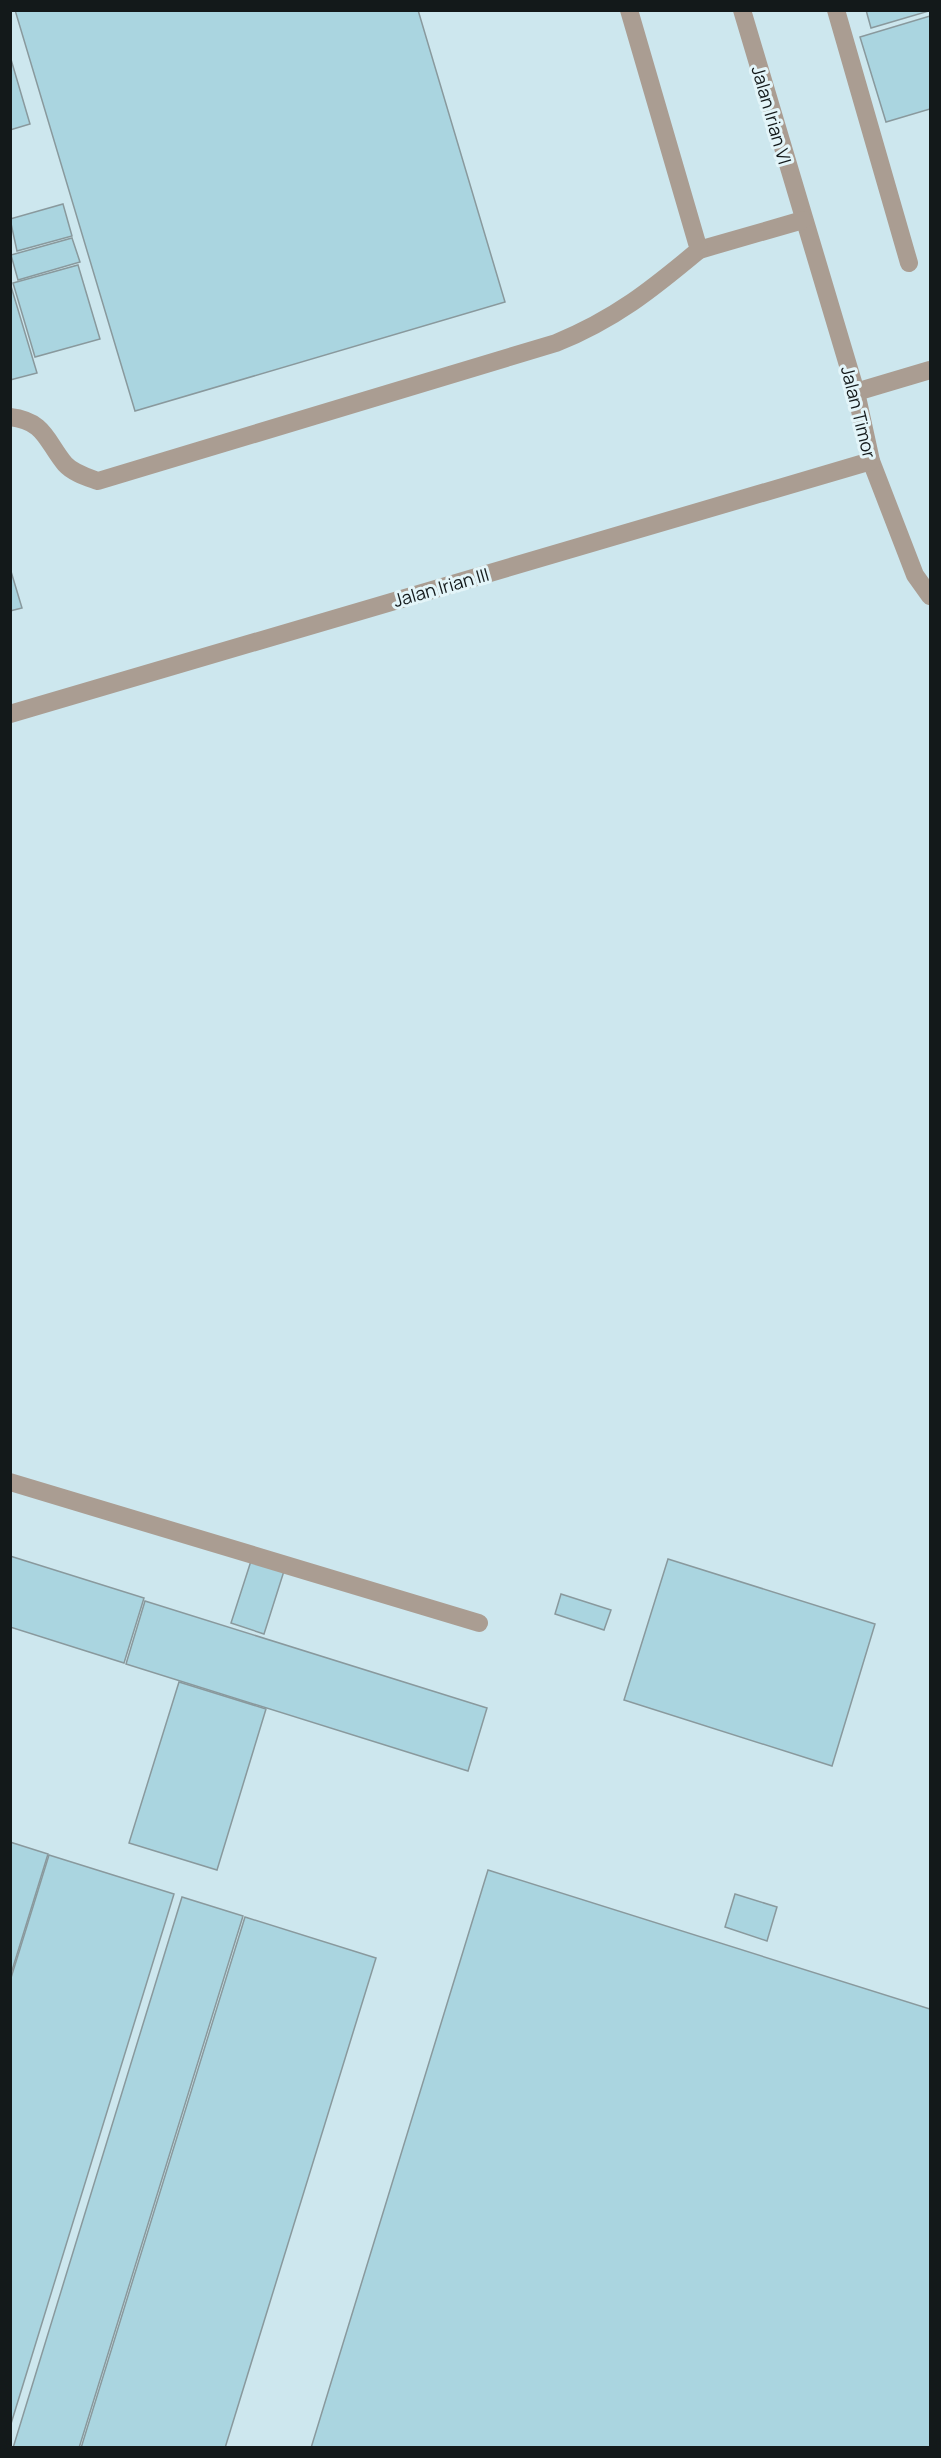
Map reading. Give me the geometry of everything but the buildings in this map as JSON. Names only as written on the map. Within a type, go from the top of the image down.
[{"type":"street","points":[[629,10],[699,250]]},
{"type":"street","name":"Jalan Irian VI","points":[[742,10],[803,220]]},
{"type":"street","points":[[836,10],[909,263]]},
{"type":"street","points":[[10,417],[43,429],[66,465],[84,477],[98,481],[556,343],[592,328],[641,299],[699,250],[803,220]]},
{"type":"street","name":"Jalan Timor","points":[[803,220],[856,392],[871,461],[915,575],[930,596]]},
{"type":"street","points":[[856,392],[930,370]]},
{"type":"street","name":"Jalan Irian III","points":[[10,714],[871,461]]},
{"type":"street","points":[[10,1482],[479,1623]]},
{"type":"shaded area","points":[[11,11],[930,11],[930,2447],[11,2447]]}]
